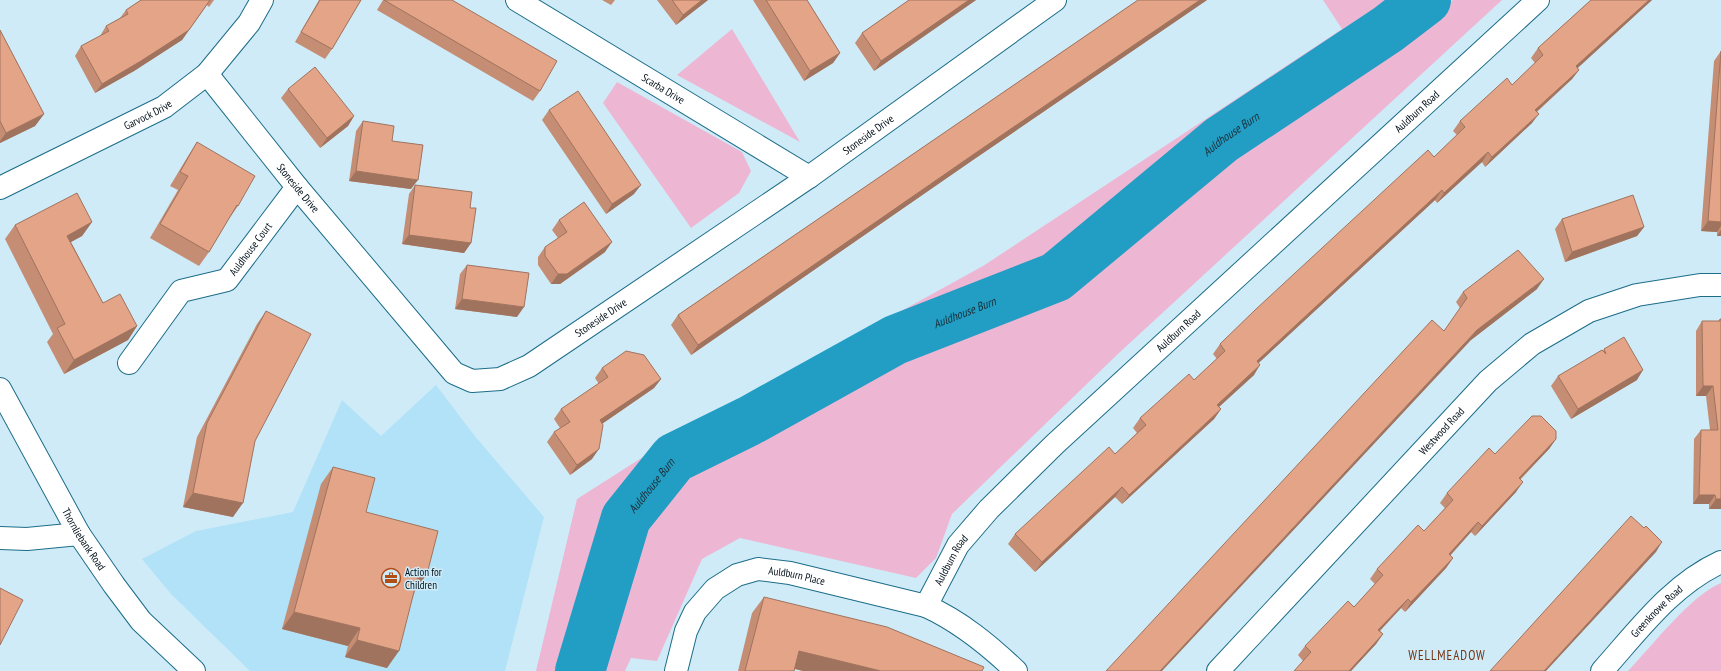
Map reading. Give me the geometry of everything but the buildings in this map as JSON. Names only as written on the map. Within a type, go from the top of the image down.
[{"type":"street","name":"Garvock Drive","points":[[0,188],[164,107],[207,74],[249,23],[262,0]]},
{"type":"street","name":"Scarba Drive","points":[[517,0],[809,177]]},
{"type":"street","name":"Stoneside Drive","points":[[207,74],[297,187],[454,373],[472,381],[500,379],[528,366],[809,177],[1055,0]]},
{"type":"street","name":"Auldburn Road","points":[[926,606],[958,545],[1000,498],[1056,444],[1538,0]]},
{"type":"street","name":"Auldhouse Court","points":[[129,362],[181,291],[227,280],[297,187]]},
{"type":"street","name":"Westwood Road","points":[[1218,671],[1488,381],[1532,344],[1589,311],[1637,295],[1700,285],[1721,285]]},
{"type":"street","name":"Thornliebank Road","points":[[0,389],[79,534],[114,585],[141,621],[194,671]]},
{"type":"street","points":[[0,538],[27,539],[79,534]]},
{"type":"street","name":"Greenknowe Road","points":[[1602,671],[1666,600],[1688,580],[1721,562]]},
{"type":"street","name":"Auldburn Place","points":[[676,671],[686,631],[695,612],[715,589],[737,575],[758,569],[790,573],[926,606]]},
{"type":"street","points":[[926,606],[947,616],[980,638],[1016,671]]},
{"type":"shaded area","points":[[1323,0],[1407,0],[1355,36],[1023,277],[884,336],[697,434],[691,427],[983,266],[1342,29]]},
{"type":"shaded area","points":[[1453,0],[1502,0],[1119,353],[952,514],[936,558],[916,578],[740,538],[702,559],[657,661],[631,658],[625,671],[536,671],[577,499],[665,443],[687,467],[856,374],[949,330],[1020,304],[1072,275],[1119,242],[1172,198],[1283,116],[1311,99],[1318,91]]},
{"type":"shaded area","points":[[732,29],[800,142],[677,75]]},
{"type":"shaded area","points":[[617,82],[742,152],[751,171],[739,193],[691,228],[603,103]]},
{"type":"shaded area","points":[[436,385],[474,435],[544,517],[505,671],[250,671],[171,594],[142,559],[196,531],[293,512],[342,400],[381,436]]},
{"type":"shaded area","points":[[1721,583],[1721,671],[1628,671],[1672,622],[1697,598],[1709,589]]},
{"type":"waterway","name":"Auldhouse Burn","points":[[580,671],[626,518],[674,458],[749,421],[895,340],[1056,277],[1221,140],[1388,29],[1426,0]]},
{"type":"place","name":"Action for Children","points":[[391,578]]},
{"type":"district","name":"WELLMEADOW","points":[[1447,655]]}]
